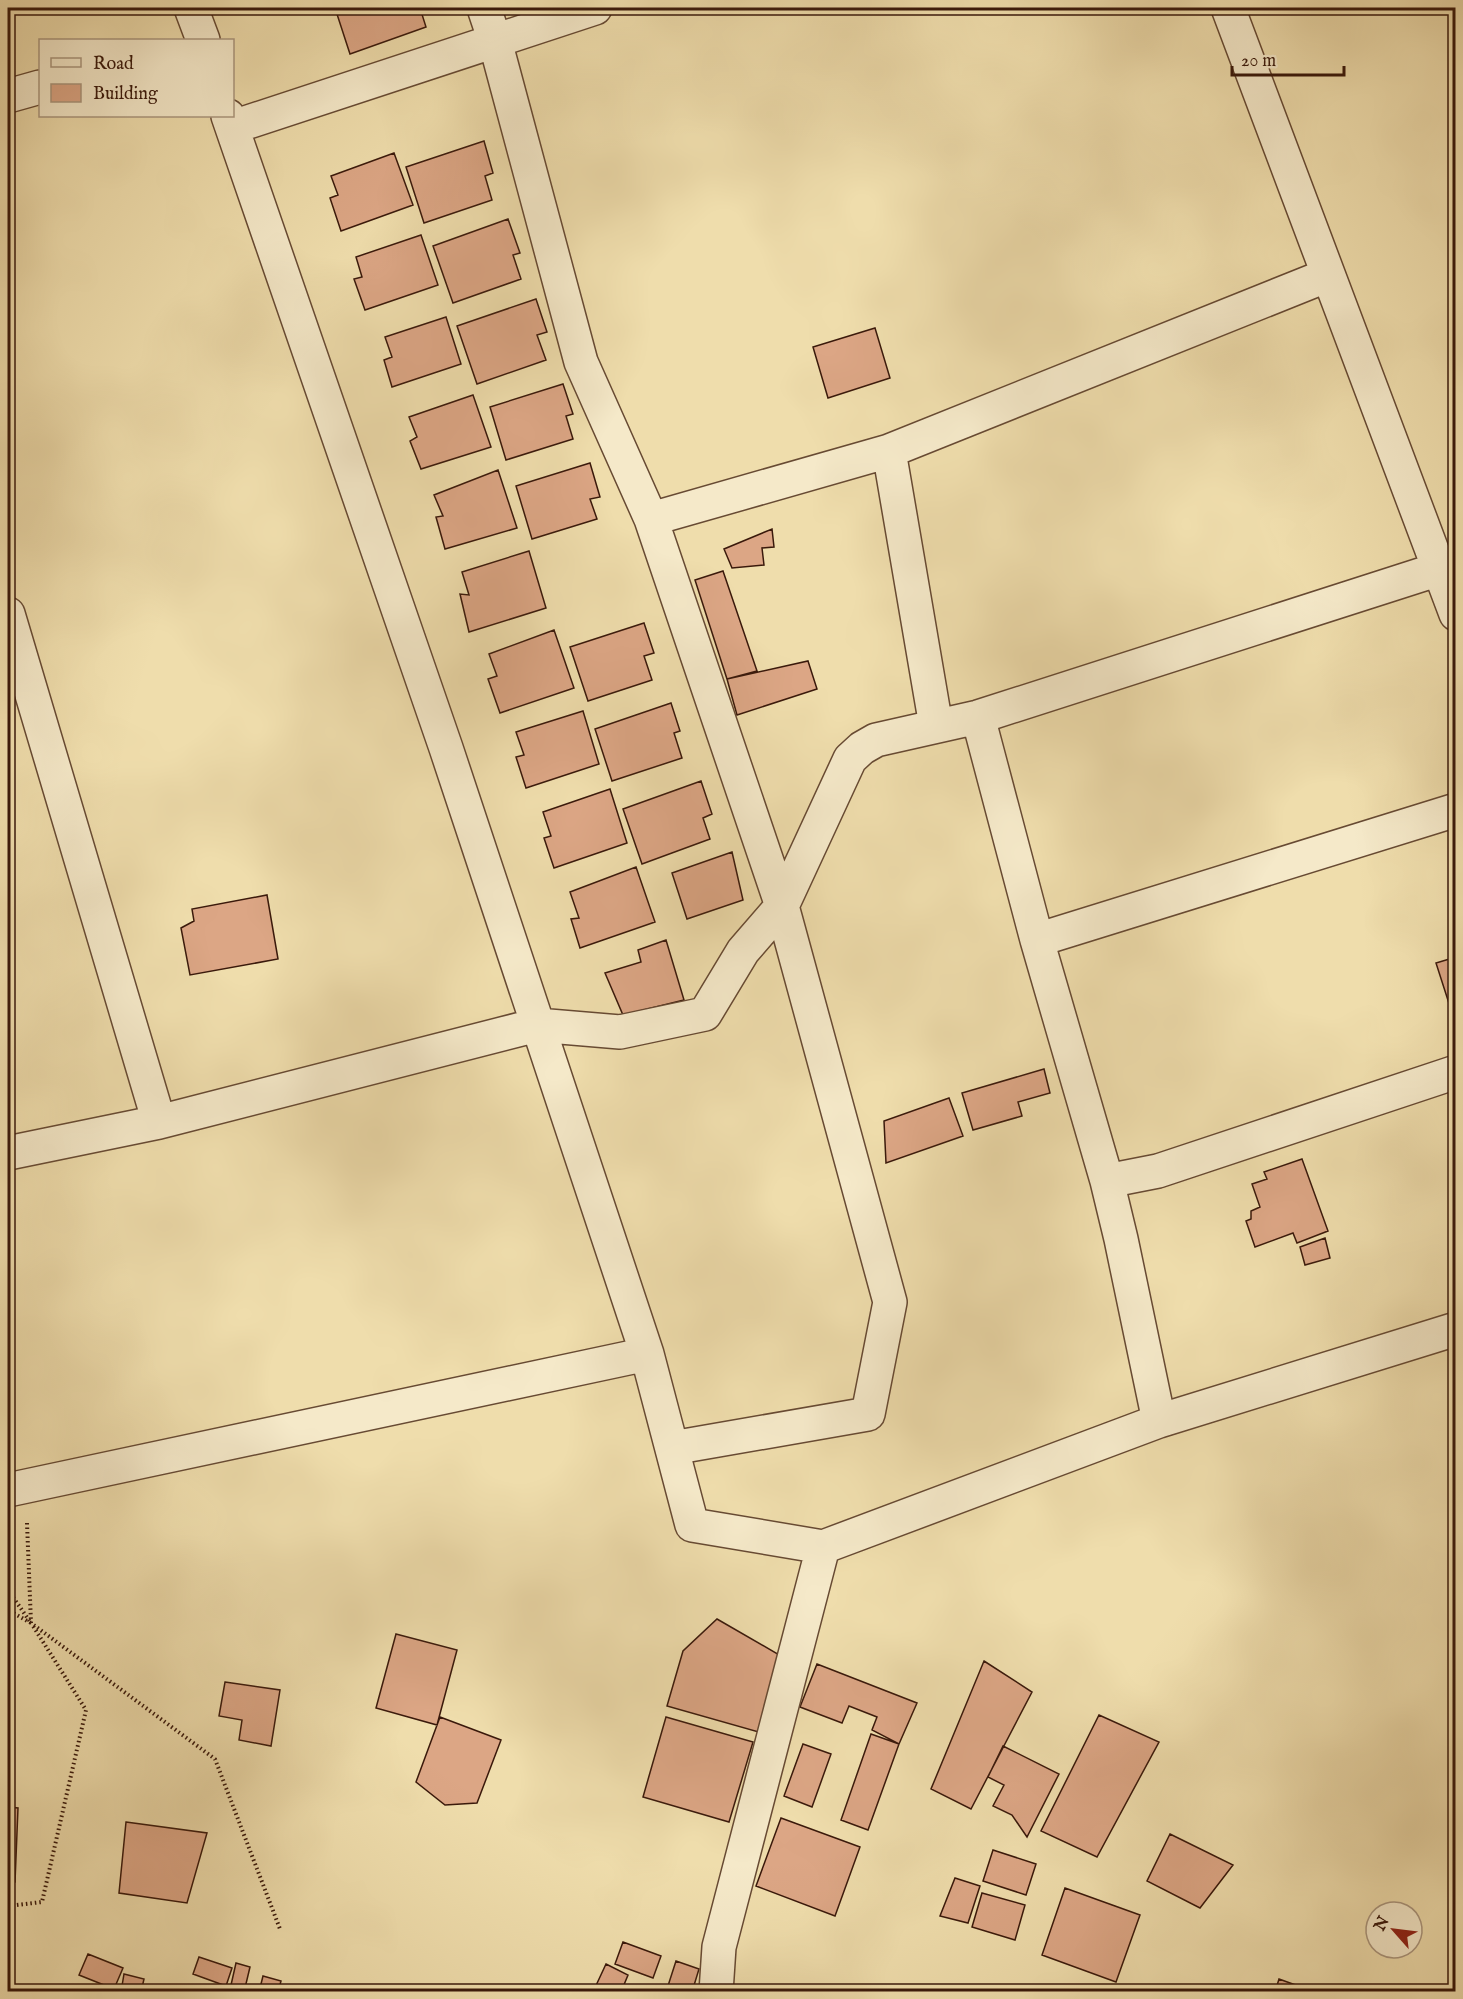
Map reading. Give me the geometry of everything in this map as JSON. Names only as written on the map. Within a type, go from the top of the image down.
[{"type":"street","points":[[191,8],[202,39]]},
{"type":"street","points":[[484,8],[495,41],[581,362],[651,519],[782,906],[890,1302],[868,1414],[672,1448]]},
{"type":"street","points":[[595,8],[495,41],[230,121],[446,748],[647,1354],[692,1525],[823,1547],[1159,1421],[1455,1329]]},
{"type":"street","points":[[1228,8],[1455,614]]},
{"type":"street","points":[[8,96],[39,87]]},
{"type":"street","points":[[651,519],[889,451],[1328,275]]},
{"type":"street","points":[[889,451],[936,726]]},
{"type":"street","points":[[8,1153],[159,1122],[537,1024],[620,1032],[705,1014],[743,951],[782,906],[850,759],[862,748],[876,740],[978,717],[1439,570]]},
{"type":"street","points":[[8,614],[159,1122]]},
{"type":"street","points":[[978,717],[1036,940],[1107,1181],[1159,1421]]},
{"type":"street","points":[[1036,940],[1455,810]]},
{"type":"street","points":[[1107,1181],[1158,1171],[1455,1072]]},
{"type":"street","points":[[17,1501],[647,1354]]},
{"type":"street","points":[[716,1992],[719,1947],[823,1547]]},
{"type":"path","points":[[17,1501],[31,1623]]},
{"type":"path","points":[[8,1590],[86,1710],[42,1902],[8,1906]]},
{"type":"path","points":[[8,1610],[31,1623],[215,1759],[280,1929]]},
{"type":"building","points":[[335,8],[420,8],[426,27],[350,54]]},
{"type":"building","points":[[484,141],[493,173],[485,176],[492,200],[424,223],[406,167]]},
{"type":"building","points":[[394,153],[413,205],[341,231],[330,198],[338,195],[331,176]]},
{"type":"building","points":[[508,219],[520,253],[513,255],[521,279],[453,303],[433,246]]},
{"type":"building","points":[[421,235],[438,285],[365,310],[354,279],[362,277],[356,257]]},
{"type":"building","points":[[536,299],[547,332],[537,335],[546,360],[477,384],[457,326]]},
{"type":"building","points":[[446,317],[461,364],[392,387],[384,360],[392,357],[385,337]]},
{"type":"building","points":[[875,328],[890,378],[828,398],[813,347]]},
{"type":"building","points":[[563,384],[573,414],[566,416],[573,439],[506,460],[490,407]]},
{"type":"building","points":[[473,395],[491,447],[421,469],[410,441],[417,437],[409,417]]},
{"type":"building","points":[[590,463],[600,497],[590,499],[597,519],[532,539],[516,486]]},
{"type":"building","points":[[498,470],[517,528],[445,549],[436,517],[443,516],[434,495]]},
{"type":"building","points":[[772,529],[774,547],[762,548],[764,565],[732,568],[724,549]]},
{"type":"building","points":[[529,551],[546,608],[469,632],[460,594],[469,595],[462,572]]},
{"type":"building","points":[[723,571],[757,671],[727,679],[695,580]]},
{"type":"building","points":[[644,623],[654,653],[644,656],[652,680],[588,701],[570,647]]},
{"type":"building","points":[[554,630],[574,688],[500,713],[488,679],[497,676],[489,654]]},
{"type":"building","points":[[808,661],[817,689],[737,715],[727,679]]},
{"type":"building","points":[[671,703],[680,731],[674,733],[682,758],[612,781],[595,729]]},
{"type":"building","points":[[583,711],[599,764],[526,788],[516,757],[524,755],[516,732]]},
{"type":"building","points":[[701,781],[712,814],[703,818],[710,839],[642,864],[623,809]]},
{"type":"building","points":[[610,789],[627,843],[554,868],[544,838],[551,836],[543,812]]},
{"type":"building","points":[[8,834],[13,852],[8,854]]},
{"type":"building","points":[[732,852],[743,900],[687,919],[672,873]]},
{"type":"building","points":[[636,867],[655,922],[580,948],[571,919],[579,918],[570,892]]},
{"type":"building","points":[[267,895],[278,959],[190,975],[181,928],[194,921],[192,909]]},
{"type":"building","points":[[666,940],[684,1000],[623,1015],[605,973],[641,962],[638,950]]},
{"type":"building","points":[[1456,957],[1456,1018],[1454,1019],[1436,963]]},
{"type":"building","points":[[1044,1069],[1050,1093],[1018,1102],[1022,1116],[973,1130],[962,1093]]},
{"type":"building","points":[[949,1098],[963,1136],[886,1163],[884,1121]]},
{"type":"building","points":[[1302,1159],[1328,1231],[1297,1243],[1293,1233],[1255,1247],[1246,1221],[1251,1219],[1251,1211],[1260,1207],[1252,1184],[1267,1179],[1264,1172]]},
{"type":"building","points":[[1325,1238],[1330,1258],[1305,1265],[1300,1247]]},
{"type":"building","points":[[717,1619],[788,1660],[766,1734],[667,1706],[683,1651]]},
{"type":"building","points":[[396,1634],[457,1650],[437,1725],[376,1708]]},
{"type":"building","points":[[984,1661],[1032,1692],[971,1809],[931,1789]]},
{"type":"building","points":[[817,1664],[917,1703],[899,1744],[872,1730],[877,1717],[849,1706],[842,1723],[800,1707]]},
{"type":"building","points":[[225,1682],[280,1690],[271,1746],[239,1740],[242,1720],[219,1716]]},
{"type":"building","points":[[1099,1715],[1159,1742],[1097,1857],[1041,1831]]},
{"type":"building","points":[[440,1717],[501,1740],[477,1803],[445,1805],[416,1782]]},
{"type":"building","points":[[666,1717],[753,1742],[729,1822],[643,1797]]},
{"type":"building","points":[[871,1734],[899,1744],[868,1830],[841,1820]]},
{"type":"building","points":[[803,1744],[831,1754],[812,1807],[784,1796]]},
{"type":"building","points":[[1003,1746],[1059,1774],[1027,1837],[1012,1815],[993,1806],[1004,1785],[988,1777]]},
{"type":"building","points":[[8,1807],[18,1808],[15,1882],[8,1881]]},
{"type":"building","points":[[781,1818],[860,1847],[835,1916],[756,1886]]},
{"type":"building","points":[[126,1822],[207,1833],[187,1903],[119,1893]]},
{"type":"building","points":[[1170,1834],[1233,1865],[1200,1908],[1147,1881]]},
{"type":"building","points":[[993,1850],[1036,1864],[1026,1895],[983,1881]]},
{"type":"building","points":[[955,1878],[980,1886],[968,1923],[940,1916]]},
{"type":"building","points":[[1065,1888],[1140,1915],[1116,1982],[1042,1955]]},
{"type":"building","points":[[982,1893],[1025,1905],[1015,1940],[972,1927]]},
{"type":"building","points":[[623,1942],[661,1956],[653,1978],[615,1964]]},
{"type":"building","points":[[88,1954],[123,1968],[114,1989],[79,1975]]},
{"type":"building","points":[[199,1957],[232,1968],[226,1986],[193,1974]]},
{"type":"building","points":[[676,1961],[699,1969],[692,1992],[666,1992]]},
{"type":"building","points":[[236,1963],[250,1967],[245,1988],[231,1985]]},
{"type":"building","points":[[606,1964],[628,1975],[621,1992],[593,1992]]},
{"type":"building","points":[[124,1974],[144,1979],[141,1992],[121,1992]]},
{"type":"building","points":[[263,1976],[281,1981],[278,1992],[259,1992]]},
{"type":"building","points":[[1279,1979],[1315,1992],[1275,1992]]},
{"type":"building","points":[[288,1985],[308,1992],[286,1992]]}]
